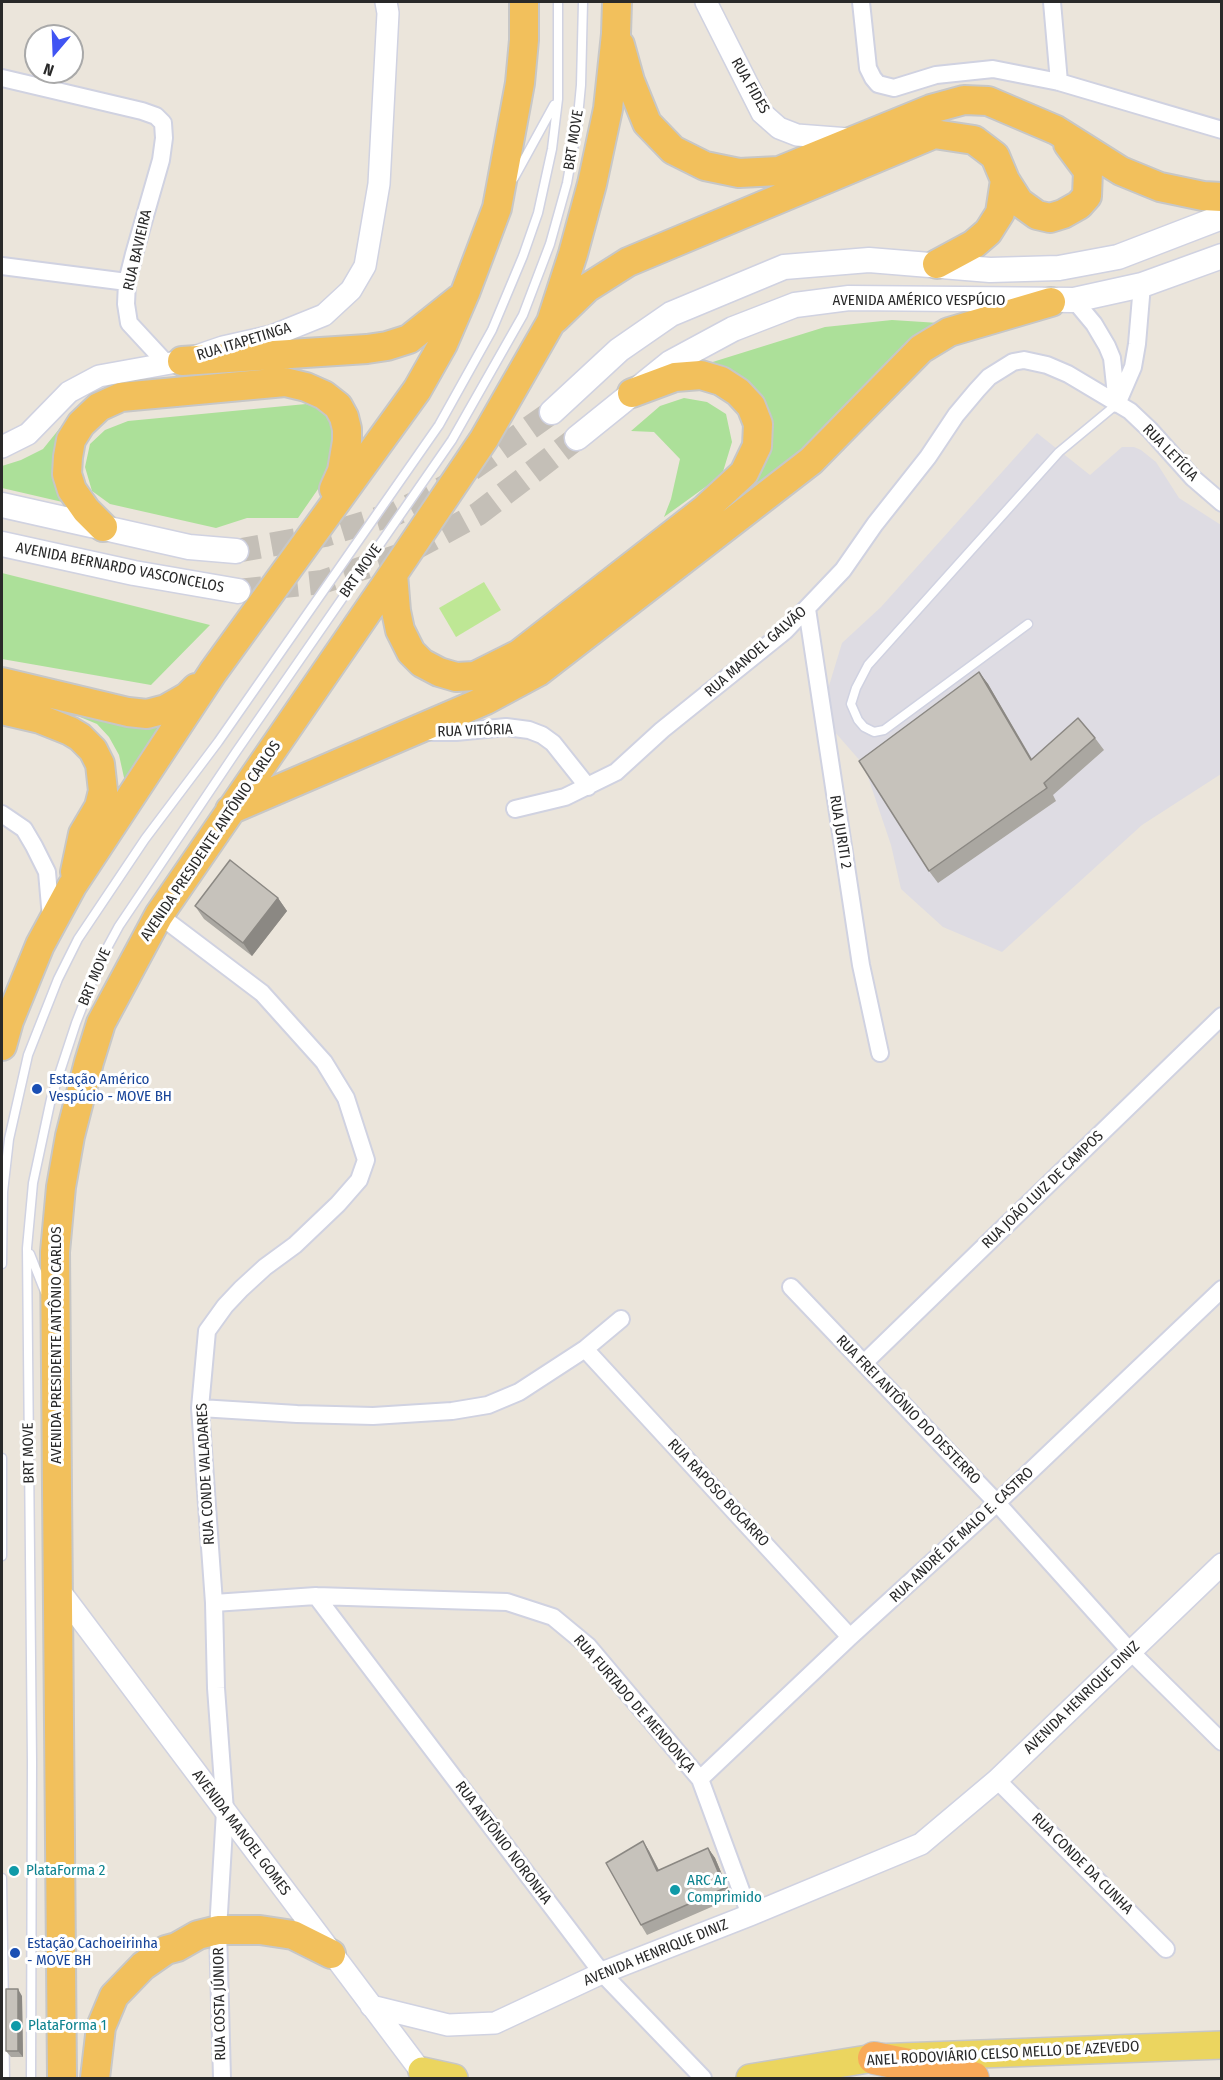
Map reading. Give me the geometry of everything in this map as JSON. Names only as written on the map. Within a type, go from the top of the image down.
[{"type":"highway","points":[[2,1046],[9,1021],[40,945],[72,886],[213,672],[417,390],[443,344],[497,208],[519,83],[524,40],[524,2]]},
{"type":"highway","name":"AVENIDA PRESIDENTE ANTÔNIO CARLOS","points":[[62,2079],[56,1586],[55,1252],[61,1187],[70,1136],[89,1062],[101,1023],[159,915],[484,439],[551,322],[592,184],[608,109],[617,2]]},
{"type":"highway","points":[[616,33],[630,81],[647,123],[673,150],[705,166],[739,173],[779,171],[931,109],[964,100],[988,101],[1056,129],[1121,171],[1160,188],[1203,196],[1221,196]]},
{"type":"highway","points":[[551,322],[587,288],[628,261],[934,134],[974,140],[995,156],[1005,180],[1019,202],[1037,215],[1050,218],[1063,214],[1079,205],[1087,196],[1088,171],[1056,129]]},
{"type":"highway","points":[[937,264],[974,244],[988,232],[1000,213],[1005,180]]},
{"type":"highway","points":[[174,362],[387,346],[409,339],[440,316],[465,293]]},
{"type":"highway","points":[[230,810],[486,700],[538,672],[812,461],[921,349],[949,332],[1063,301]]},
{"type":"highway","points":[[393,574],[399,630],[411,652],[422,663],[439,672],[456,677],[476,676],[519,654],[705,509],[744,473],[757,446],[758,424],[751,406],[738,392],[721,381],[701,375],[675,377],[632,393]]},
{"type":"highway","points":[[103,527],[86,510],[72,490],[67,474],[71,440],[81,424],[99,407],[121,397],[285,382],[324,394],[338,406],[344,417],[347,441],[342,471],[326,513]]},
{"type":"highway","points":[[2,682],[128,712],[147,714],[166,710],[187,697],[213,672]]},
{"type":"highway","points":[[2,710],[70,731],[93,750],[100,764],[103,791],[99,807],[83,834],[72,886]]},
{"type":"highway","points":[[95,2079],[101,2027],[114,1996],[143,1966],[160,1953],[198,1935],[218,1930],[275,1931],[310,1942],[332,1954]]},
{"type":"highway","points":[[874,2058],[973,2079]]},
{"type":"main road","name":"AVENIDA AMÉRICO VESPÚCIO","points":[[552,412],[619,350],[671,314],[784,267],[869,260],[990,270],[1059,268],[1118,257],[1221,217]]},
{"type":"main road","name":"AVENIDA AMÉRICO VESPÚCIO","points":[[578,438],[670,363],[733,329],[795,305],[849,298],[1063,301],[1142,285],[1221,256]]},
{"type":"main road","points":[[2,505],[189,547],[236,551]]},
{"type":"main road","name":"AVENIDA BERNARDO VASCONCELOS","points":[[2,544],[134,573],[238,591]]},
{"type":"main road","name":"ANEL RODOVIÁRIO CELSO MELLO DE AZEVEDO","points":[[750,2079],[874,2058],[1221,2045]]},
{"type":"main road","points":[[424,2075],[454,2079]]},
{"type":"street","name":"RUA ITAPETINGA","points":[[2,447],[28,434],[69,392],[99,376],[174,362],[223,347],[272,336],[324,315],[351,290],[365,266],[379,184],[387,2]]},
{"type":"street","name":"RUA FIDES","points":[[706,2],[762,113],[779,128],[797,135],[856,140]]},
{"type":"street","points":[[861,2],[868,68],[878,84],[894,88],[936,75],[993,69],[1059,82],[1221,130]]},
{"type":"street","points":[[1052,2],[1059,82]]},
{"type":"street","name":"RUA BAVIEIRA","points":[[2,78],[142,111],[156,116],[163,123],[164,138],[161,160],[127,282],[126,315],[129,324],[146,344],[174,362]]},
{"type":"street","points":[[2,266],[127,282]]},
{"type":"street","points":[[1117,404],[1133,367],[1142,285]]},
{"type":"street","points":[[1063,301],[1094,324],[1112,358],[1117,404]]},
{"type":"street","name":"RUA LETÍCIA","points":[[1024,360],[1047,365],[1068,374],[1130,411],[1193,478],[1221,503]]},
{"type":"street","name":"RUA MANOEL GALVÃO","points":[[515,809],[565,797],[616,772],[662,730],[785,631],[843,570],[875,524],[928,457],[956,415],[977,390],[989,377],[1004,367],[1012,362],[1024,360]]},
{"type":"street","name":"RUA JURITI 2","points":[[807,609],[861,965],[880,1053]]},
{"type":"street","name":"RUA VITÓRIA","points":[[409,733],[456,732],[506,727],[529,730],[553,743],[588,787]]},
{"type":"street","points":[[2,814],[24,829],[46,872],[52,925]]},
{"type":"street","name":"RUA CONDE VALADARES","points":[[159,915],[262,993],[324,1062],[346,1098],[366,1160],[359,1180],[338,1204],[295,1245],[265,1267],[241,1289],[207,1331],[200,1408],[214,1603],[216,1688],[225,1811],[218,1930]]},
{"type":"street","name":"RUA JOÃO LUIZ DE CAMPOS","points":[[864,1363],[1221,1017]]},
{"type":"street","name":"RUA FREI ANTÔNIO DO DESTERRO","points":[[791,1287],[997,1503],[1130,1651],[1221,1742]]},
{"type":"street","name":"RUA ANDRÉ DE MALO E. CASTRO","points":[[700,1779],[850,1637],[997,1503],[1221,1288]]},
{"type":"street","points":[[200,1408],[373,1416],[452,1411],[488,1405],[519,1392],[585,1349],[621,1319]]},
{"type":"street","name":"RUA RAPOSO BOCARRO","points":[[585,1349],[850,1637]]},
{"type":"street","name":"AVENIDA HENRIQUE DINIZ","points":[[371,2006],[448,2025],[495,2023],[602,1973],[921,1844],[998,1780],[1221,1564]]},
{"type":"street","name":"AVENIDA MANOEL GOMES","points":[[56,1586],[424,2075]]},
{"type":"street","name":"RUA FURTADO DE MENDONÇA","points":[[214,1603],[316,1596],[507,1602],[553,1617],[588,1646],[700,1779],[750,1915]]},
{"type":"street","name":"RUA ANTÔNIO NORONHA","points":[[316,1596],[602,1973],[703,2079]]},
{"type":"street","name":"RUA CONDE DA CUNHA","points":[[998,1780],[1166,1949]]},
{"type":"street","name":"RUA COSTA JÚNIOR","points":[[218,1930],[222,2079]]},
{"type":"lane","name":"BRT MOVE","points":[[2,1264],[3,1192],[9,1138],[28,1055],[58,979],[78,939],[145,839],[218,742],[439,425],[492,330],[523,256],[541,202],[552,148],[558,99],[558,2]]},
{"type":"lane","name":"BRT MOVE","points":[[31,2079],[32,1761],[27,1248],[33,1183],[51,1099],[76,1023],[101,959],[119,926],[236,752],[452,440],[523,315],[550,244],[567,183],[581,85],[583,2]]},
{"type":"lane","name":"BRT MOVE","points":[[497,208],[558,99]]},
{"type":"lane","points":[[1028,624],[884,730],[874,732],[864,727],[858,720],[850,704],[855,688],[868,664],[1059,452],[1117,404]]},
{"type":"lane","points":[[27,1248],[55,1316]]},
{"type":"lane","name":"BRT MOVE","points":[[2,1458],[2,1556]]},
{"type":"lane","points":[[2,1878],[5,2079]]},
{"type":"shaded area","points":[[1037,433],[1090,475],[1122,447],[1134,447],[1141,450],[1156,462],[1179,498],[1221,525],[1221,774],[1142,825],[1002,952],[943,927],[901,889],[891,845],[867,774],[862,763],[834,731],[828,689],[842,643],[881,607]]},
{"type":"green space","points":[[892,320],[939,323],[794,459],[750,492],[766,461],[769,447],[703,365],[825,327]]},
{"type":"green space","points":[[684,398],[707,402],[726,414],[732,442],[722,475],[664,517],[671,499],[680,459],[654,432],[631,431],[660,406]]},
{"type":"green space","points":[[306,404],[321,409],[334,422],[334,466],[298,518],[247,518],[216,528],[110,504],[92,491],[85,467],[90,444],[105,430],[128,421]]},
{"type":"green space","points":[[86,408],[71,504],[2,488],[2,466],[43,449],[68,418]]},
{"type":"green space","points":[[2,573],[210,625],[151,685],[2,659]]},
{"type":"green space","points":[[484,582],[501,610],[456,637],[439,608]]},
{"type":"green space","points":[[35,704],[168,719],[125,782],[119,755],[109,737],[97,724],[68,712]]},
{"type":"building","points":[[979,672],[1031,760],[1078,718],[1095,738],[1044,783],[1047,788],[929,871],[859,761]]},
{"type":"building","points":[[230,860],[278,898],[243,943],[195,906]]},
{"type":"building","name":"ARC Ar Comprimido","points":[[643,1841],[657,1871],[708,1848],[725,1888],[641,1925],[606,1863]]},
{"type":"building","name":"PlataForma 1","points":[[6,1989],[18,1989],[18,2051],[6,2051]]},
{"type":"tunnel","points":[[236,551],[325,535],[397,513],[452,483],[552,412]]},
{"type":"tunnel","points":[[238,591],[322,582],[404,554],[478,514],[577,438]]},
{"type":"place","name":"Estação Américo Vespúcio - MOVE BH","points":[[37,1089]]},
{"type":"place","name":"PlataForma 2","points":[[14,1871]]},
{"type":"place","name":"ARC Ar Comprimido","points":[[675,1890]]},
{"type":"place","name":"Estação Cachoeirinha - MOVE BH","points":[[15,1953]]},
{"type":"place","name":"PlataForma 1","points":[[16,2026]]}]
